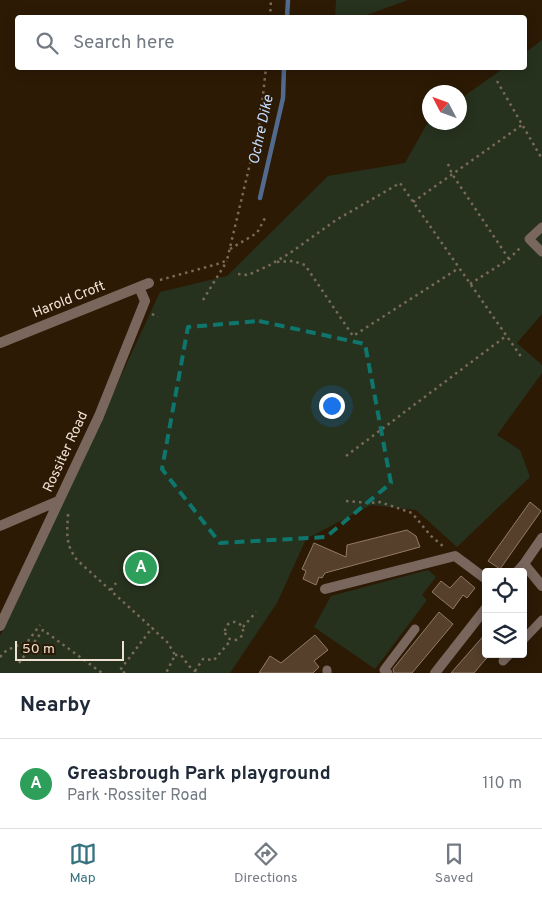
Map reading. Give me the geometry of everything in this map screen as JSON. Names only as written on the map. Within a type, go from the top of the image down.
[{"type":"street","name":"Harold Croft","points":[[0,343],[144,285]]},
{"type":"street","name":"Rossiter Road","points":[[0,626],[99,416],[145,301],[144,285]]},
{"type":"street","points":[[0,526],[58,503]]},
{"type":"street","points":[[520,568],[542,538]]},
{"type":"street","points":[[325,589],[455,556],[482,576]]},
{"type":"street","points":[[524,564],[542,586]]},
{"type":"street","points":[[435,673],[482,613]]},
{"type":"lane","points":[[542,227],[529,239],[542,252]]},
{"type":"lane","points":[[527,636],[542,620]]},
{"type":"lane","points":[[388,673],[384,670],[416,629]]},
{"type":"lane","points":[[503,662],[506,658]]},
{"type":"path","points":[[270,15],[271,0]]},
{"type":"path","points":[[203,300],[227,260],[260,122],[266,70]]},
{"type":"path","points":[[497,81],[542,159]]},
{"type":"path","points":[[413,202],[522,125]]},
{"type":"path","points":[[448,164],[452,174],[509,259]]},
{"type":"path","points":[[238,274],[248,275],[275,262],[336,220],[400,183],[522,358]]},
{"type":"path","points":[[230,249],[257,233],[265,218]]},
{"type":"path","points":[[470,284],[509,259],[529,239]]},
{"type":"path","points":[[144,285],[227,260]]},
{"type":"path","points":[[275,262],[293,261],[305,265],[353,336],[459,268]]},
{"type":"path","points":[[346,456],[506,336]]},
{"type":"path","points":[[346,501],[380,502],[412,513],[431,536],[455,556]]},
{"type":"path","points":[[58,503],[68,514],[67,537],[70,550],[77,560],[168,643],[175,655]]},
{"type":"path","points":[[111,590],[116,583]]},
{"type":"path","points":[[243,627],[256,612]]},
{"type":"path","points":[[175,655],[181,655],[194,672],[203,659],[214,660],[231,640],[240,638],[244,633],[243,627],[239,622],[230,622],[225,630],[226,636],[231,640]]},
{"type":"path","points":[[0,657],[7,650],[28,641],[40,625]]},
{"type":"path","points":[[125,673],[120,670],[152,628]]},
{"type":"path","points":[[19,663],[43,630],[102,673]]},
{"type":"path","points":[[166,673],[175,655]]},
{"type":"highlighted area","points":[[259,321],[365,344],[391,483],[326,537],[220,543],[162,469],[188,327]]},
{"type":"green space","points":[[336,0],[408,0],[367,15],[335,15]]},
{"type":"green space","points":[[542,40],[542,314],[517,343],[542,365],[542,373],[497,435],[520,450],[530,477],[457,547],[416,510],[371,505],[306,539],[277,603],[230,673],[0,673],[0,636],[160,292],[227,276],[328,176],[405,163],[424,130],[467,130],[467,94],[501,70],[527,70],[527,51]]},
{"type":"green space","points":[[428,570],[436,577],[422,595],[427,600],[375,669],[314,627],[331,596]]},
{"type":"building","points":[[530,502],[541,511],[501,568],[488,561]]},
{"type":"building","points":[[407,530],[416,536],[420,547],[325,573],[322,578],[319,577],[316,585],[303,579],[306,571],[302,569],[314,543],[346,557],[347,545]]},
{"type":"building","points":[[461,576],[475,588],[467,598],[463,595],[453,609],[432,592],[441,581],[450,588]]},
{"type":"building","points":[[439,612],[453,624],[412,673],[394,673],[393,669]]},
{"type":"building","points":[[315,635],[328,650],[314,661],[319,667],[313,673],[259,673],[270,656],[281,663]]},
{"type":"building","points":[[482,638],[482,658],[487,658],[474,673],[451,673]]},
{"type":"waterway","name":"Ochre Dike","points":[[287,15],[288,0]]},
{"type":"waterway","name":"Ochre Dike","points":[[260,198],[283,98],[284,70]]},
{"type":"place","name":"Greasbrough Park playground","points":[[141,568]]}]
